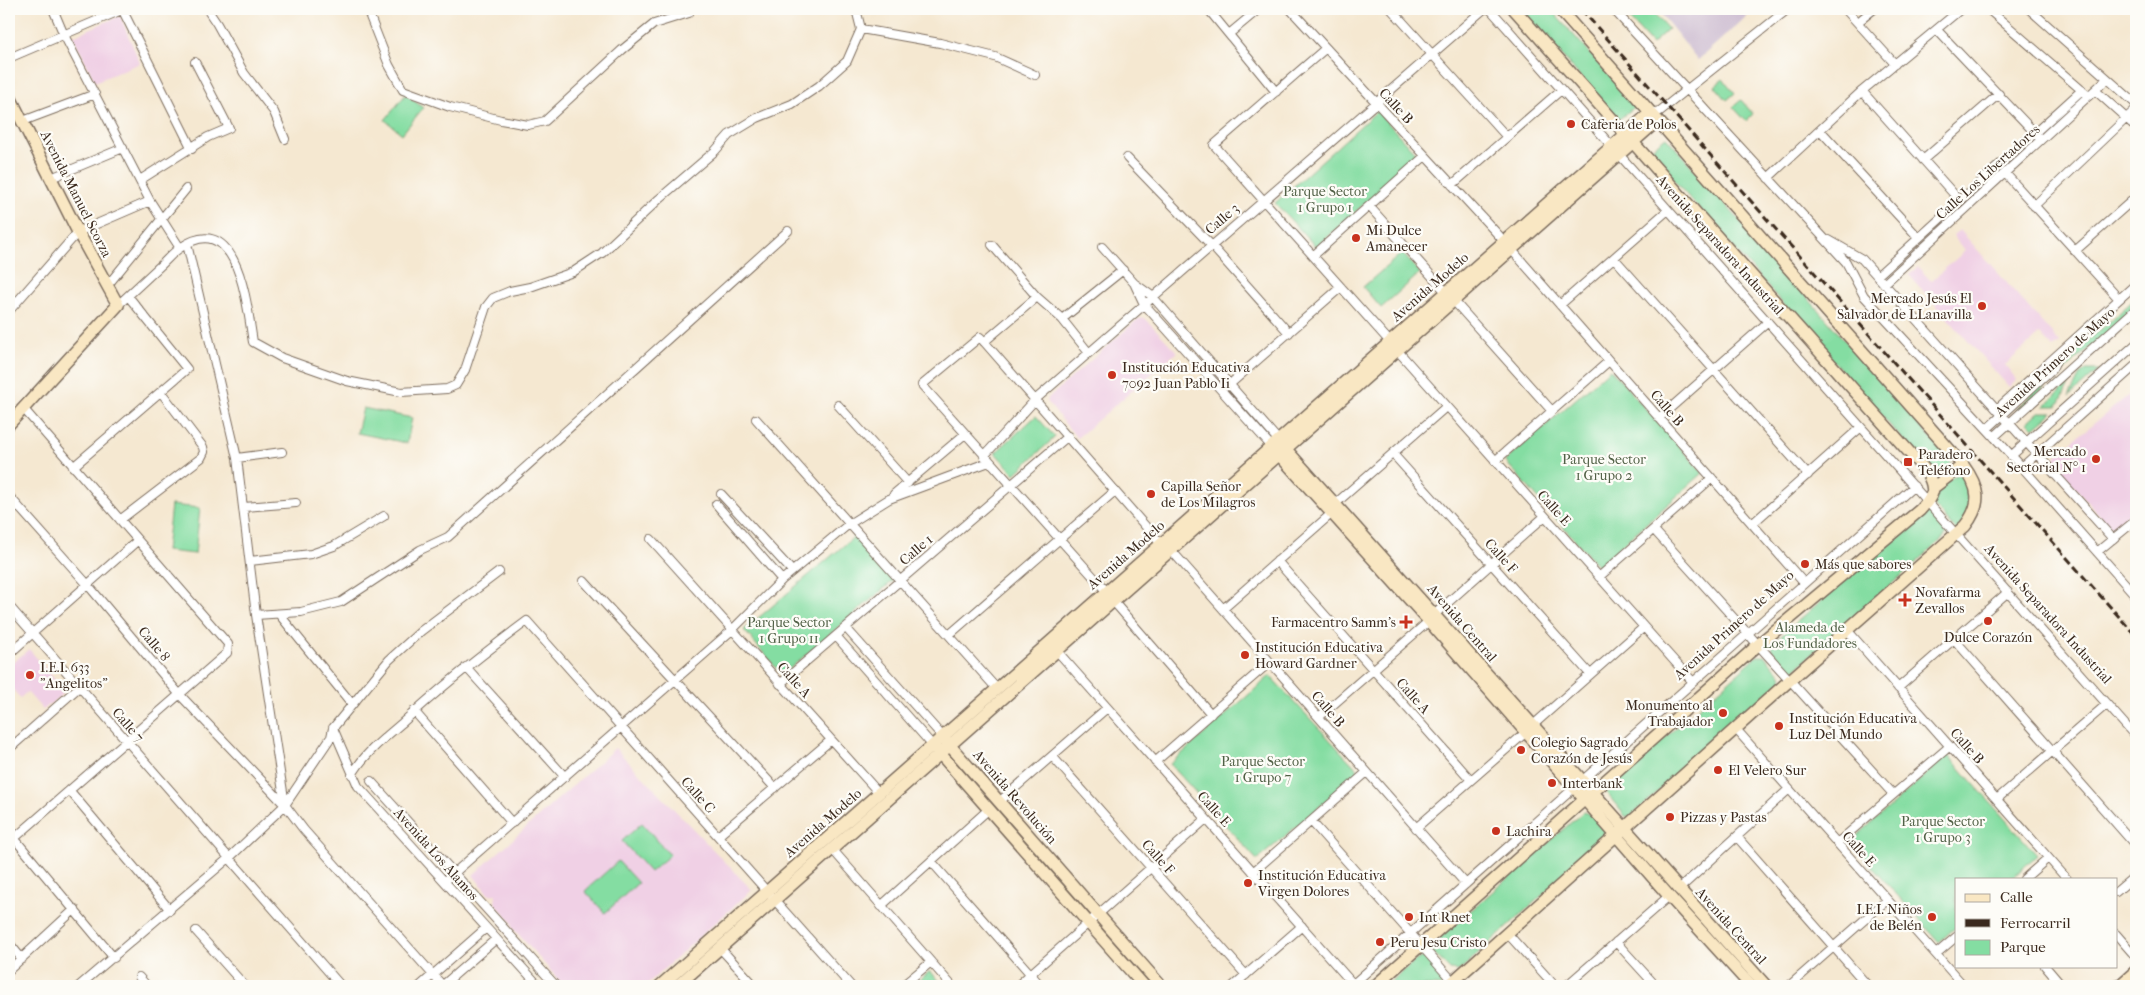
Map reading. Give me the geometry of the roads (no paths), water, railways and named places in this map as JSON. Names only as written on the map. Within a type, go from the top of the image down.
[{"type":"street","points":[[53,9],[64,35],[150,201],[162,220],[184,246],[238,458],[256,615],[285,805]]},
{"type":"street","points":[[9,58],[123,9],[192,149]]},
{"type":"street","points":[[207,9],[244,73],[274,112],[285,139]]},
{"type":"street","points":[[367,9],[389,65],[403,90],[450,107],[528,125],[546,121],[622,50],[654,24],[674,16],[681,17],[688,13],[686,9]]},
{"type":"street","points":[[9,424],[118,305],[184,246],[199,238],[210,238],[220,242],[230,254],[243,284],[253,342],[282,358],[347,381],[401,392],[447,389],[456,385],[465,370],[474,348],[483,315],[492,298],[573,272],[602,252],[659,199],[715,151],[730,135],[757,118],[792,104],[819,86],[847,62],[861,29],[856,9]]},
{"type":"street","points":[[1208,9],[1276,92],[1326,48]]},
{"type":"street","points":[[1229,34],[1258,9]]},
{"type":"street","name":"Calle B","points":[[1290,9],[1507,245],[1804,583]]},
{"type":"street","points":[[1391,9],[1507,138]]},
{"type":"street","name":"Calle 3","points":[[986,459],[1036,399],[1152,296],[1484,9]]},
{"type":"street","name":"Avenida Separadora Industrial","points":[[1490,9],[2136,737]]},
{"type":"street","name":"Avenida Separadora Industrial","points":[[1514,9],[1926,472],[1933,488]]},
{"type":"street","points":[[1311,821],[1421,945],[1453,985],[1507,933],[1735,728],[1957,534],[1970,521],[1977,503],[1976,486],[1963,465],[1656,115],[1558,9]]},
{"type":"street","points":[[1613,9],[1846,262],[1864,296],[2022,467],[2136,596]]},
{"type":"street","name":"Avenida Modelo","points":[[946,742],[997,689],[1110,597],[1615,150],[1788,9]]},
{"type":"street","points":[[1845,9],[1894,64]]},
{"type":"street","points":[[1858,22],[1874,9]]},
{"type":"street","points":[[1768,178],[1862,92],[1961,9]]},
{"type":"street","points":[[1988,9],[2089,97]]},
{"type":"street","points":[[2029,9],[2136,104]]},
{"type":"street","points":[[861,29],[940,43],[995,56],[1035,75]]},
{"type":"street","points":[[1937,30],[2042,139]]},
{"type":"street","points":[[140,180],[192,149],[208,137],[229,128],[195,62]]},
{"type":"street","name":"Calle Los Libertadores","points":[[1884,284],[2096,91],[2107,78]]},
{"type":"street","points":[[1452,186],[1561,90]]},
{"type":"street","name":"Calle Los Libertadores","points":[[1877,276],[2082,90]]},
{"type":"street","points":[[2096,91],[2136,127]]},
{"type":"street","points":[[2129,97],[2136,91]]},
{"type":"street","name":"Calle E","points":[[1276,92],[1214,145],[1693,682]]},
{"type":"street","points":[[1862,92],[1960,201]]},
{"type":"street","points":[[23,122],[95,94]]},
{"type":"street","points":[[1923,160],[1999,94]]},
{"type":"street","name":"Avenida Manuel Scorza","points":[[9,95],[78,232],[118,305]]},
{"type":"street","points":[[2034,206],[2136,109]]},
{"type":"street","points":[[1820,130],[1919,238]]},
{"type":"street","points":[[51,178],[123,148]]},
{"type":"street","points":[[1313,256],[1425,156]]},
{"type":"street","points":[[1128,158],[1211,245],[1289,333]]},
{"type":"street","points":[[2005,173],[2119,299]]},
{"type":"street","points":[[107,286],[186,189]]},
{"type":"street","points":[[2075,251],[2136,198]]},
{"type":"street","points":[[11,308],[78,232],[150,201]]},
{"type":"street","points":[[1369,206],[1552,411]]},
{"type":"street","points":[[1560,305],[1668,210]]},
{"type":"street","points":[[256,615],[301,612],[341,602],[420,550],[448,537],[788,231]]},
{"type":"street","points":[[1821,235],[1862,259],[2113,539]]},
{"type":"street","points":[[992,245],[1037,297],[1062,319],[1089,353]]},
{"type":"street","name":"Avenida Central","points":[[1102,247],[1134,283],[1152,296],[1229,385],[1279,448]]},
{"type":"street","points":[[1614,258],[1808,475]]},
{"type":"street","points":[[1062,319],[1123,270]]},
{"type":"street","name":"Avenida Central","points":[[1134,283],[1144,304],[1279,448],[1332,509],[1432,617],[1577,785],[1674,893],[1751,986]]},
{"type":"street","name":"Avenida Primero de Mayo","points":[[1987,429],[1999,412],[2060,352],[2136,284]]},
{"type":"street","points":[[1229,385],[1341,287]]},
{"type":"street","points":[[9,294],[11,308]]},
{"type":"street","points":[[73,467],[187,369],[128,296]]},
{"type":"street","points":[[1037,297],[984,342],[980,337],[922,385],[986,459],[1060,539],[1211,714]]},
{"type":"street","name":"Avenida Primero de Mayo","points":[[1994,437],[2136,309]]},
{"type":"street","points":[[1659,418],[1768,322]]},
{"type":"street","name":"Calle B","points":[[984,342],[1466,884]]},
{"type":"street","points":[[2012,456],[2136,344]]},
{"type":"street","points":[[1496,461],[1609,361]]},
{"type":"street","points":[[2022,467],[2136,365]]},
{"type":"street","points":[[120,520],[201,458],[204,452],[203,446],[161,392]]},
{"type":"street","points":[[838,405],[908,483]]},
{"type":"street","points":[[1223,609],[1447,406]]},
{"type":"street","points":[[23,408],[228,644],[228,653],[70,791],[10,838],[75,909],[114,958]]},
{"type":"street","points":[[756,419],[997,689]]},
{"type":"street","points":[[1752,524],[1862,427]]},
{"type":"street","points":[[445,881],[732,630],[792,571],[849,524],[889,499],[965,434]]},
{"type":"street","name":"Calle 1","points":[[780,684],[1068,436]]},
{"type":"street","points":[[238,458],[282,452]]},
{"type":"street","name":"Calle F","points":[[1393,454],[1590,674]]},
{"type":"street","points":[[889,499],[986,459]]},
{"type":"street","points":[[1375,986],[1758,645],[1928,502],[1932,496],[1933,488],[1963,465]]},
{"type":"street","points":[[1600,577],[1712,478]]},
{"type":"street","name":"Avenida Primero de Mayo","points":[[1352,985],[1914,486]]},
{"type":"street","points":[[949,635],[1115,491]]},
{"type":"street","points":[[720,494],[792,571]]},
{"type":"street","name":"Calle 8","points":[[9,496],[88,585],[180,694],[285,805],[304,830],[433,975]]},
{"type":"street","points":[[244,507],[296,503]]},
{"type":"street","points":[[716,504],[782,580]]},
{"type":"street","points":[[250,561],[310,554],[334,546],[384,516]]},
{"type":"street","points":[[1319,718],[1545,516]]},
{"type":"street","points":[[2097,552],[2136,520]]},
{"type":"street","points":[[1654,530],[1893,794]]},
{"type":"street","name":"Calle A","points":[[651,539],[879,793]]},
{"type":"street","points":[[9,654],[138,541]]},
{"type":"street","name":"Calle A","points":[[1277,561],[1471,780]]},
{"type":"street","points":[[79,986],[170,910],[285,805],[331,737],[333,728],[389,660],[421,631],[499,572]]},
{"type":"street","points":[[584,581],[775,788]]},
{"type":"street","points":[[1898,688],[2008,592]]},
{"type":"street","name":"Avenida Modelo","points":[[660,986],[832,849],[946,742],[1056,651],[1110,597]]},
{"type":"street","name":"Calle 7","points":[[9,606],[229,858]]},
{"type":"street","points":[[279,614],[352,704]]},
{"type":"street","name":"Calle C","points":[[466,667],[527,621],[851,986]]},
{"type":"street","points":[[1416,828],[1644,627]]},
{"type":"street","name":"Avenida Revolución","points":[[846,628],[999,802],[1144,986]]},
{"type":"street","name":"Calle B","points":[[1848,631],[2066,878]]},
{"type":"street","name":"Avenida Revolución","points":[[836,636],[989,809],[1093,919],[1162,986]]},
{"type":"street","points":[[1954,639],[2136,846]]},
{"type":"street","name":"Calle E","points":[[1056,651],[1302,926],[1352,985]]},
{"type":"street","points":[[1155,762],[1270,662]]},
{"type":"street","points":[[352,775],[365,756],[466,667],[565,777]]},
{"type":"street","points":[[9,749],[79,687]]},
{"type":"street","points":[[1997,799],[2106,704]]},
{"type":"street","points":[[999,802],[1107,708]]},
{"type":"street","points":[[414,711],[512,823]]},
{"type":"street","name":"Avenida Los Alamos","points":[[333,728],[358,786],[539,986]]},
{"type":"street","name":"Calle E","points":[[1735,728],[1964,986]]},
{"type":"street","points":[[718,836],[831,740]]},
{"type":"street","points":[[1837,843],[1950,746]]},
{"type":"street","name":"Avenida Modelo","points":[[677,986],[720,948],[771,896],[879,793],[937,750]]},
{"type":"street","name":"Calle F","points":[[1052,756],[1246,975]]},
{"type":"street","points":[[1253,872],[1367,772]]},
{"type":"street","name":"Avenida Los Alamos","points":[[371,781],[556,986]]},
{"type":"street","points":[[1566,986],[1789,790]]},
{"type":"street","points":[[70,791],[170,910]]},
{"type":"street","points":[[881,906],[989,809]]},
{"type":"street","points":[[1017,986],[1206,819]]},
{"type":"street","points":[[1737,837],[1868,986]]},
{"type":"street","points":[[832,849],[952,986]]},
{"type":"street","points":[[229,858],[342,986]]},
{"type":"street","points":[[2025,878],[2048,858]]},
{"type":"street","points":[[931,861],[1041,986]]},
{"type":"street","points":[[2118,890],[2136,875]]},
{"type":"street","name":"Avenida Central","points":[[1674,893],[1766,986]]},
{"type":"street","points":[[1789,986],[1887,900]]},
{"type":"street","points":[[9,970],[75,909]]},
{"type":"street","points":[[1234,986],[1302,926]]},
{"type":"street","points":[[420,986],[486,928]]},
{"type":"street","points":[[196,931],[244,986]]},
{"type":"street","points":[[1507,933],[1555,986]]},
{"type":"street","points":[[2118,936],[2136,957]]},
{"type":"street","points":[[1936,954],[1955,938]]},
{"type":"street","points":[[433,975],[442,986],[496,939]]},
{"type":"street","points":[[1616,942],[1656,986]]},
{"type":"street","points":[[9,943],[22,959]]},
{"type":"street","points":[[720,948],[755,986]]},
{"type":"street","points":[[902,986],[930,962]]},
{"type":"street","points":[[2047,968],[2062,986]]},
{"type":"street","points":[[2119,986],[2136,971]]},
{"type":"street","points":[[139,977],[147,986]]},
{"type":"railway","points":[[1581,9],[2136,636]]},
{"type":"place","name":"Caferia de Polos","points":[[1571,124]]},
{"type":"place","name":"Mi Dulce Amanecer","points":[[1356,238]]},
{"type":"place","name":"Mercado Jesús El Salvador de LLanavilla","points":[[1982,306]]},
{"type":"place","name":"Institución Educativa 7092 Juan Pablo Ii","points":[[1112,375]]},
{"type":"place","name":"Mercado Sectorial N° 1","points":[[2096,459]]},
{"type":"place","name":"Paradero Teléfono","points":[[1908,462]]},
{"type":"place","name":"Capilla Señor de Los Milagros","points":[[1151,494]]},
{"type":"place","name":"Más que sabores","points":[[1805,564]]},
{"type":"place","name":"Novafarma Zevallos","points":[[1905,600]]},
{"type":"place","name":"Dulce Corazón","points":[[1988,621]]},
{"type":"place","name":"Farmacentro Samm's","points":[[1406,622]]},
{"type":"place","name":"Institución Educativa Howard Gardner","points":[[1245,655]]},
{"type":"place","name":"I.E.I. 633 \"Angelitos\"","points":[[30,675]]},
{"type":"place","name":"Monumento al Trabajador","points":[[1723,713]]},
{"type":"place","name":"Institución Educativa Luz Del Mundo","points":[[1779,726]]},
{"type":"place","name":"Colegio Sagrado Corazón de Jesús","points":[[1521,750]]},
{"type":"place","name":"El Velero Sur","points":[[1718,770]]},
{"type":"place","name":"Interbank","points":[[1552,783]]},
{"type":"place","name":"Pizzas y Pastas","points":[[1670,817]]},
{"type":"place","name":"Lachira","points":[[1496,831]]},
{"type":"place","name":"Institución Educativa Virgen Dolores","points":[[1248,883]]},
{"type":"place","name":"Int Rnet","points":[[1409,917]]},
{"type":"place","name":"I.E.I. Niños de Belén","points":[[1932,917]]},
{"type":"place","name":"Peru Jesu Cristo","points":[[1380,942]]},
{"type":"park label","name":"Parque Sector 1 Grupo 1","points":[[1325,200]]},
{"type":"park label","name":"Parque Sector 1 Grupo 2","points":[[1604,468]]},
{"type":"park label","name":"Parque Sector 1 Grupo 11","points":[[789,630]]},
{"type":"park label","name":"Alameda de Los Fundadores","points":[[1810,636]]},
{"type":"park label","name":"Parque Sector 1 Grupo 7","points":[[1263,770]]},
{"type":"park label","name":"Parque Sector 1 Grupo 3","points":[[1943,830]]}]
